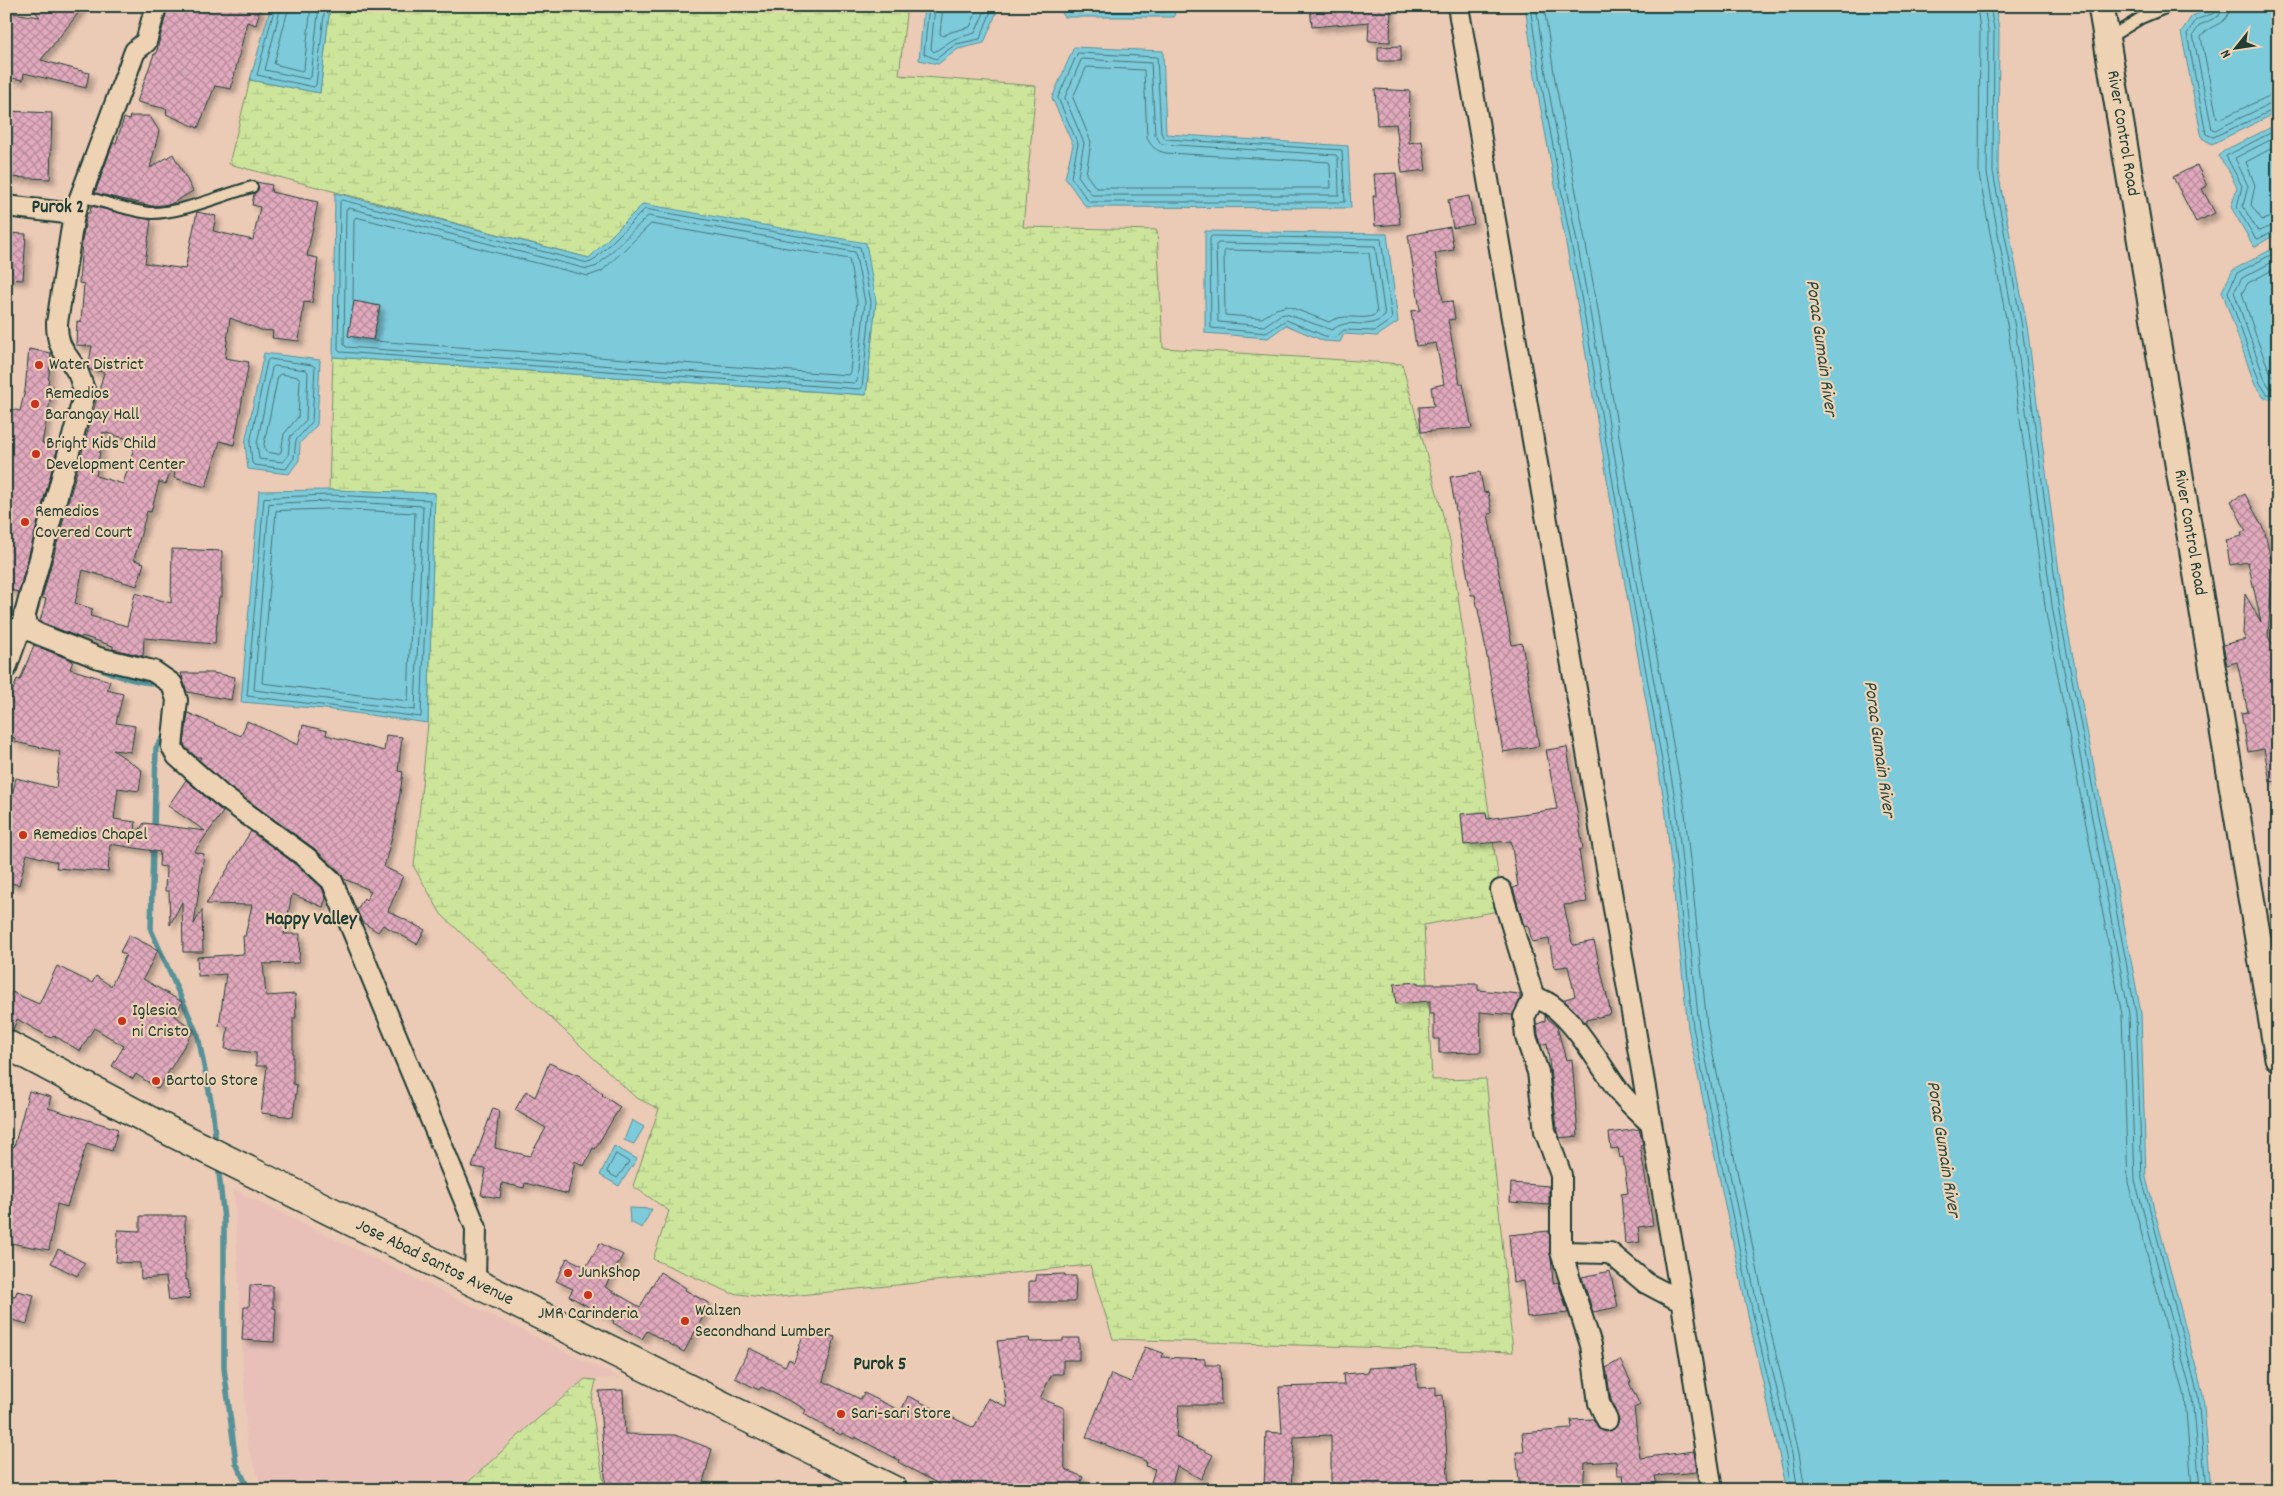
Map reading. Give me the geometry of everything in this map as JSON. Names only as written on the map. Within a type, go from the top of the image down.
[{"type":"highway","name":"Jose Abad Santos Avenue","points":[[6,1044],[173,1133],[893,1490]]},
{"type":"street","points":[[6,668],[24,615],[85,392],[78,373],[63,354],[57,336],[57,323],[78,205],[135,51],[146,42],[156,6]]},
{"type":"street","points":[[1458,6],[1682,1302],[1712,1490]]},
{"type":"street","name":"River Control Road","points":[[2101,6],[2278,1058]]},
{"type":"street","points":[[6,206],[78,205]]},
{"type":"street","points":[[24,615],[29,629],[38,634],[99,658],[153,672],[172,684],[177,700],[172,747],[177,756],[221,795],[307,858],[332,881],[476,1228],[476,1282]]},
{"type":"street","points":[[1502,890],[1534,998],[1524,1017],[1526,1037],[1538,1072],[1545,1131],[1561,1175],[1561,1252],[1591,1346],[1599,1403],[1607,1420]]},
{"type":"street","points":[[1534,998],[1544,1000],[1581,1034],[1619,1092],[1651,1124]]},
{"type":"street","points":[[1561,1252],[1610,1253],[1646,1283],[1682,1302]]},
{"type":"lane","points":[[2106,39],[2141,18],[2170,6]]},
{"type":"lane","points":[[78,205],[151,213],[192,206],[252,187]]},
{"type":"shaded area","points":[[234,1190],[620,1378],[585,1379],[529,1426],[460,1490],[263,1490],[247,1444]]},
{"type":"green space","points":[[330,6],[907,6],[899,75],[1036,86],[1023,227],[1157,230],[1163,348],[1402,364],[1450,541],[1503,910],[1424,925],[1432,1080],[1486,1079],[1513,1352],[1113,1339],[1090,1265],[770,1298],[731,1293],[653,1259],[669,1211],[633,1186],[659,1109],[635,1097],[441,914],[414,867],[428,723],[435,493],[329,490],[333,357],[866,395],[876,301],[643,204],[589,258],[229,164],[250,80],[320,93]]},
{"type":"green space","points":[[585,1379],[596,1380],[591,1403],[605,1490],[460,1490],[529,1426]]},
{"type":"water","points":[[271,6],[330,6],[320,93],[250,80]]},
{"type":"water","points":[[924,6],[999,6],[984,43],[958,49],[938,64],[919,60]]},
{"type":"water","points":[[1060,6],[1175,6],[1174,17],[1064,17]]},
{"type":"water","name":"Porac Gumain River","points":[[1525,6],[1995,6],[1999,29],[1998,172],[2027,326],[2064,610],[2141,1013],[2146,1178],[2203,1394],[2211,1490],[1787,1490],[1688,1028],[1665,806],[1578,308],[1536,83]]},
{"type":"water","points":[[2217,6],[2278,6],[2278,112],[2212,144],[2202,138],[2181,32],[2192,16]]},
{"type":"water","points":[[1074,47],[1163,51],[1166,134],[1348,146],[1351,208],[1086,207],[1065,178],[1073,145],[1052,98]]},
{"type":"water","points":[[2278,124],[2278,233],[2254,247],[2231,207],[2237,188],[2228,169],[2218,156],[2225,150]]},
{"type":"water","points":[[335,193],[589,258],[643,204],[866,243],[876,301],[866,395],[333,357]]},
{"type":"water","points":[[1205,231],[1387,234],[1398,322],[1377,336],[1344,334],[1340,342],[1324,341],[1286,325],[1268,338],[1205,333]]},
{"type":"water","points":[[2278,246],[2278,399],[2276,400],[2264,398],[2255,385],[2222,291],[2233,270]]},
{"type":"water","points":[[264,353],[320,360],[317,425],[300,443],[299,460],[289,474],[248,469],[245,443]]},
{"type":"water","points":[[330,490],[435,493],[428,723],[325,709],[241,702],[259,491]]},
{"type":"water","points":[[632,1120],[644,1127],[634,1144],[624,1140]]},
{"type":"water","points":[[614,1146],[637,1159],[619,1186],[600,1175]]},
{"type":"water","points":[[629,1208],[652,1209],[642,1228],[630,1222]]},
{"type":"building","points":[[30,6],[84,6],[41,60],[89,73],[86,88],[24,73],[23,80],[6,77],[6,12],[40,17]]},
{"type":"building","points":[[168,6],[261,6],[256,25],[247,22],[231,89],[215,86],[198,128],[166,114],[167,109],[137,102],[154,54],[156,54]]},
{"type":"building","points":[[1391,6],[1390,42],[1368,41],[1369,22],[1312,27],[1310,7]]},
{"type":"building","points":[[1401,46],[1401,61],[1378,61],[1378,47]]},
{"type":"building","points":[[1375,89],[1410,91],[1409,143],[1422,141],[1426,170],[1402,173],[1396,124],[1377,125]]},
{"type":"building","points":[[6,111],[52,113],[50,179],[6,177]]},
{"type":"building","points":[[130,116],[150,116],[159,131],[150,168],[173,154],[193,191],[171,204],[152,206],[95,193],[113,143],[116,143],[124,118],[129,120]]},
{"type":"building","points":[[2197,165],[2207,186],[2202,189],[2215,213],[2196,222],[2173,177]]},
{"type":"building","points":[[1396,173],[1400,224],[1375,226],[1373,196],[1376,196],[1374,174]]},
{"type":"building","points":[[256,182],[272,185],[271,192],[318,202],[307,256],[318,258],[312,303],[304,302],[299,341],[272,338],[273,331],[261,330],[230,318],[225,358],[249,362],[234,445],[220,441],[206,487],[174,478],[175,470],[171,470],[166,484],[159,482],[151,512],[147,511],[134,560],[144,563],[137,586],[83,570],[75,603],[93,609],[90,616],[127,626],[135,593],[171,603],[172,549],[222,551],[222,597],[219,597],[215,644],[144,638],[143,656],[113,649],[113,646],[82,636],[81,638],[43,623],[40,621],[46,599],[42,598],[104,372],[88,368],[92,346],[76,345],[77,321],[81,322],[84,284],[79,283],[82,241],[87,213],[90,213],[91,206],[151,220],[145,263],[185,269],[197,212],[216,216],[213,231],[253,240],[260,207],[252,205],[254,194],[259,188]],"holes":[[[103,432],[136,441],[123,484],[96,476]]]},
{"type":"building","points":[[1469,196],[1474,224],[1453,228],[1448,200]]},
{"type":"building","points":[[1450,227],[1454,250],[1435,253],[1443,302],[1452,301],[1455,319],[1448,320],[1460,384],[1463,384],[1472,428],[1421,432],[1419,407],[1434,406],[1431,387],[1444,384],[1436,343],[1416,346],[1411,311],[1420,310],[1408,235]]},
{"type":"building","points":[[6,233],[26,234],[23,280],[6,279]]},
{"type":"building","points":[[354,301],[380,306],[373,340],[348,336]]},
{"type":"building","points":[[29,349],[51,353],[48,385],[53,386],[42,443],[58,447],[19,592],[6,589],[6,408],[20,411],[25,390]]},
{"type":"building","points":[[1480,472],[1484,493],[1488,492],[1492,513],[1488,514],[1512,645],[1522,643],[1539,746],[1503,752],[1484,639],[1475,595],[1471,595],[1450,477]]},
{"type":"building","points":[[2245,494],[2265,532],[2275,581],[2272,582],[2268,636],[2278,654],[2278,781],[2270,782],[2264,749],[2248,752],[2241,713],[2248,712],[2237,662],[2227,665],[2223,645],[2246,639],[2243,634],[2245,594],[2261,622],[2248,562],[2230,565],[2226,540],[2242,536],[2241,532],[2246,531],[2231,501]]},
{"type":"building","points":[[34,645],[73,661],[70,669],[110,681],[107,690],[123,694],[116,723],[135,726],[131,752],[113,750],[142,770],[139,791],[118,788],[114,819],[136,822],[134,838],[144,823],[205,831],[168,806],[186,780],[223,812],[194,852],[204,854],[194,924],[202,910],[203,952],[183,952],[182,902],[170,925],[169,891],[165,891],[166,867],[159,866],[160,852],[110,844],[108,872],[56,868],[57,862],[27,854],[19,885],[6,882],[6,812],[8,813],[16,778],[56,788],[60,752],[15,742],[15,738],[6,736],[6,710],[17,679],[20,680]]},
{"type":"building","points":[[181,673],[213,673],[235,677],[231,700],[187,692]]},
{"type":"building","points":[[188,713],[241,736],[247,721],[298,745],[303,725],[327,731],[326,735],[384,751],[386,735],[402,737],[398,771],[403,772],[395,825],[384,867],[403,876],[388,911],[425,930],[417,944],[383,925],[378,932],[362,922],[357,910],[364,898],[366,900],[371,892],[368,889],[344,879],[340,872],[315,849],[228,786],[199,760],[201,757],[196,757],[186,748],[184,745]]},
{"type":"building","points":[[1567,747],[1583,849],[1579,850],[1587,902],[1564,905],[1572,943],[1574,945],[1594,941],[1611,1014],[1586,1020],[1586,1023],[1565,1001],[1565,999],[1575,996],[1568,966],[1554,968],[1549,939],[1532,942],[1528,925],[1524,926],[1513,888],[1518,886],[1511,841],[1464,845],[1461,814],[1486,812],[1487,819],[1557,809],[1546,750]]},
{"type":"building","points":[[251,831],[299,867],[322,888],[326,898],[323,907],[292,894],[284,934],[300,934],[299,963],[263,964],[266,996],[295,994],[296,1018],[293,1018],[293,1084],[297,1085],[293,1117],[261,1113],[267,1066],[256,1066],[256,1053],[225,1049],[228,1027],[219,1026],[226,974],[198,976],[197,957],[244,954],[243,936],[245,936],[252,905],[206,904]]},
{"type":"building","points":[[129,935],[158,950],[143,979],[182,1002],[175,1016],[194,1030],[158,1089],[136,1074],[133,1079],[112,1066],[124,1046],[94,1028],[80,1051],[53,1035],[51,1038],[17,1019],[13,1030],[6,1028],[6,994],[10,996],[12,992],[39,1004],[57,966],[92,983],[96,976],[111,986],[126,955],[120,952]]},
{"type":"building","points":[[1418,982],[1418,984],[1478,984],[1478,990],[1520,994],[1520,1000],[1513,1015],[1480,1012],[1481,1052],[1439,1053],[1439,1039],[1434,1039],[1434,1014],[1430,1014],[1430,1001],[1396,1004],[1394,984]]},
{"type":"building","points":[[1545,1016],[1557,1027],[1566,1060],[1572,1059],[1578,1136],[1560,1138],[1557,1128],[1547,1043],[1541,1045],[1538,1034],[1537,1024],[1545,1021]]},
{"type":"building","points":[[549,1063],[580,1076],[602,1095],[620,1107],[595,1149],[593,1148],[584,1166],[575,1161],[568,1194],[525,1183],[524,1188],[502,1183],[500,1198],[481,1195],[486,1169],[472,1167],[493,1108],[499,1110],[495,1148],[530,1156],[546,1128],[515,1110],[526,1091],[535,1097]]},
{"type":"building","points":[[29,1091],[51,1097],[48,1108],[118,1129],[112,1151],[87,1143],[67,1207],[57,1204],[49,1250],[10,1243],[13,1225],[6,1224],[6,1144],[14,1147]]},
{"type":"building","points":[[1639,1129],[1643,1144],[1640,1145],[1653,1225],[1638,1227],[1640,1242],[1625,1244],[1621,1194],[1628,1193],[1623,1157],[1620,1158],[1618,1148],[1611,1149],[1609,1133]]},
{"type":"building","points":[[1511,1183],[1549,1186],[1549,1205],[1510,1202]]},
{"type":"building","points":[[140,1216],[185,1216],[186,1280],[188,1280],[190,1298],[169,1301],[166,1277],[141,1279],[140,1263],[116,1262],[118,1230],[140,1231]]},
{"type":"building","points":[[1549,1231],[1553,1283],[1558,1282],[1568,1313],[1527,1317],[1523,1281],[1513,1283],[1509,1235]]},
{"type":"building","points":[[600,1243],[623,1255],[605,1287],[640,1307],[660,1272],[686,1288],[685,1290],[710,1304],[684,1352],[647,1331],[642,1339],[613,1323],[614,1321],[569,1296],[573,1289],[556,1281],[567,1258],[586,1267]]},
{"type":"building","points":[[58,1249],[85,1263],[77,1276],[51,1263]]},
{"type":"building","points":[[1610,1271],[1618,1307],[1593,1312],[1582,1277]]},
{"type":"building","points":[[1065,1274],[1065,1276],[1076,1276],[1075,1302],[1029,1302],[1029,1281],[1036,1281],[1036,1275]]},
{"type":"building","points":[[250,1285],[273,1286],[273,1308],[276,1309],[274,1342],[242,1340],[244,1307],[249,1307]]},
{"type":"building","points":[[17,1291],[34,1295],[27,1324],[6,1318],[6,1294],[15,1296]]},
{"type":"building","points":[[805,1329],[835,1337],[823,1381],[860,1399],[864,1393],[901,1411],[908,1396],[974,1428],[988,1398],[1007,1407],[997,1341],[1029,1338],[1030,1342],[1063,1341],[1063,1338],[1079,1338],[1079,1360],[1063,1360],[1063,1374],[1052,1374],[1040,1398],[1064,1408],[1065,1469],[1083,1477],[1077,1490],[959,1490],[948,1484],[946,1488],[855,1437],[854,1439],[842,1433],[841,1435],[824,1426],[804,1414],[806,1410],[798,1405],[761,1387],[759,1390],[735,1378],[749,1348],[785,1366],[789,1359],[794,1362]]},
{"type":"building","points":[[1145,1347],[1163,1353],[1162,1357],[1205,1359],[1205,1365],[1220,1365],[1221,1405],[1179,1405],[1176,1437],[1213,1455],[1201,1479],[1177,1466],[1171,1488],[1151,1482],[1155,1469],[1145,1466],[1146,1461],[1086,1437],[1111,1374],[1131,1382]]},
{"type":"building","points":[[1620,1360],[1640,1405],[1634,1408],[1640,1458],[1694,1451],[1697,1472],[1655,1476],[1658,1490],[1625,1490],[1623,1475],[1617,1475],[1616,1461],[1585,1463],[1583,1490],[1520,1490],[1516,1452],[1524,1452],[1522,1433],[1570,1429],[1572,1428],[1571,1420],[1593,1419],[1601,1430],[1606,1432],[1616,1427],[1619,1420],[1611,1400],[1606,1368]]},
{"type":"building","points":[[1416,1365],[1418,1388],[1436,1387],[1436,1396],[1443,1395],[1449,1490],[1331,1490],[1331,1435],[1294,1437],[1291,1490],[1264,1490],[1266,1432],[1282,1433],[1279,1387],[1344,1385],[1343,1374],[1369,1372],[1368,1368]]},
{"type":"building","points":[[623,1390],[625,1434],[675,1435],[712,1449],[701,1490],[606,1490],[599,1391]]},
{"type":"waterway","points":[[94,665],[126,678],[161,684]]},
{"type":"waterway","points":[[154,831],[156,748],[166,734]]},
{"type":"waterway","points":[[153,845],[151,930],[198,1036],[212,1106],[216,1144]]},
{"type":"waterway","points":[[218,1164],[224,1220],[224,1368],[236,1463],[249,1490]]},
{"type":"place","name":"Water District","points":[[39,365]]},
{"type":"place","name":"Remedios Barangay Hall","points":[[35,404]]},
{"type":"place","name":"Bright Kids Child Development Center","points":[[36,454]]},
{"type":"place","name":"Remedios Covered Court","points":[[25,522]]},
{"type":"place","name":"Remedios Chapel","points":[[23,835]]},
{"type":"place","name":"Iglesia ni Cristo","points":[[122,1021]]},
{"type":"place","name":"Bartolo Store","points":[[156,1081]]},
{"type":"place","name":"JunkShop","points":[[568,1273]]},
{"type":"place","name":"JMR Carinderia","points":[[588,1295]]},
{"type":"place","name":"Walzen Secondhand Lumber","points":[[685,1321]]},
{"type":"place","name":"Sari-sari Store","points":[[841,1414]]},
{"type":"district","name":"Purok 2","points":[[58,208]]},
{"type":"district","name":"Happy Valley","points":[[311,920]]},
{"type":"district","name":"Purok 5","points":[[880,1365]]}]
